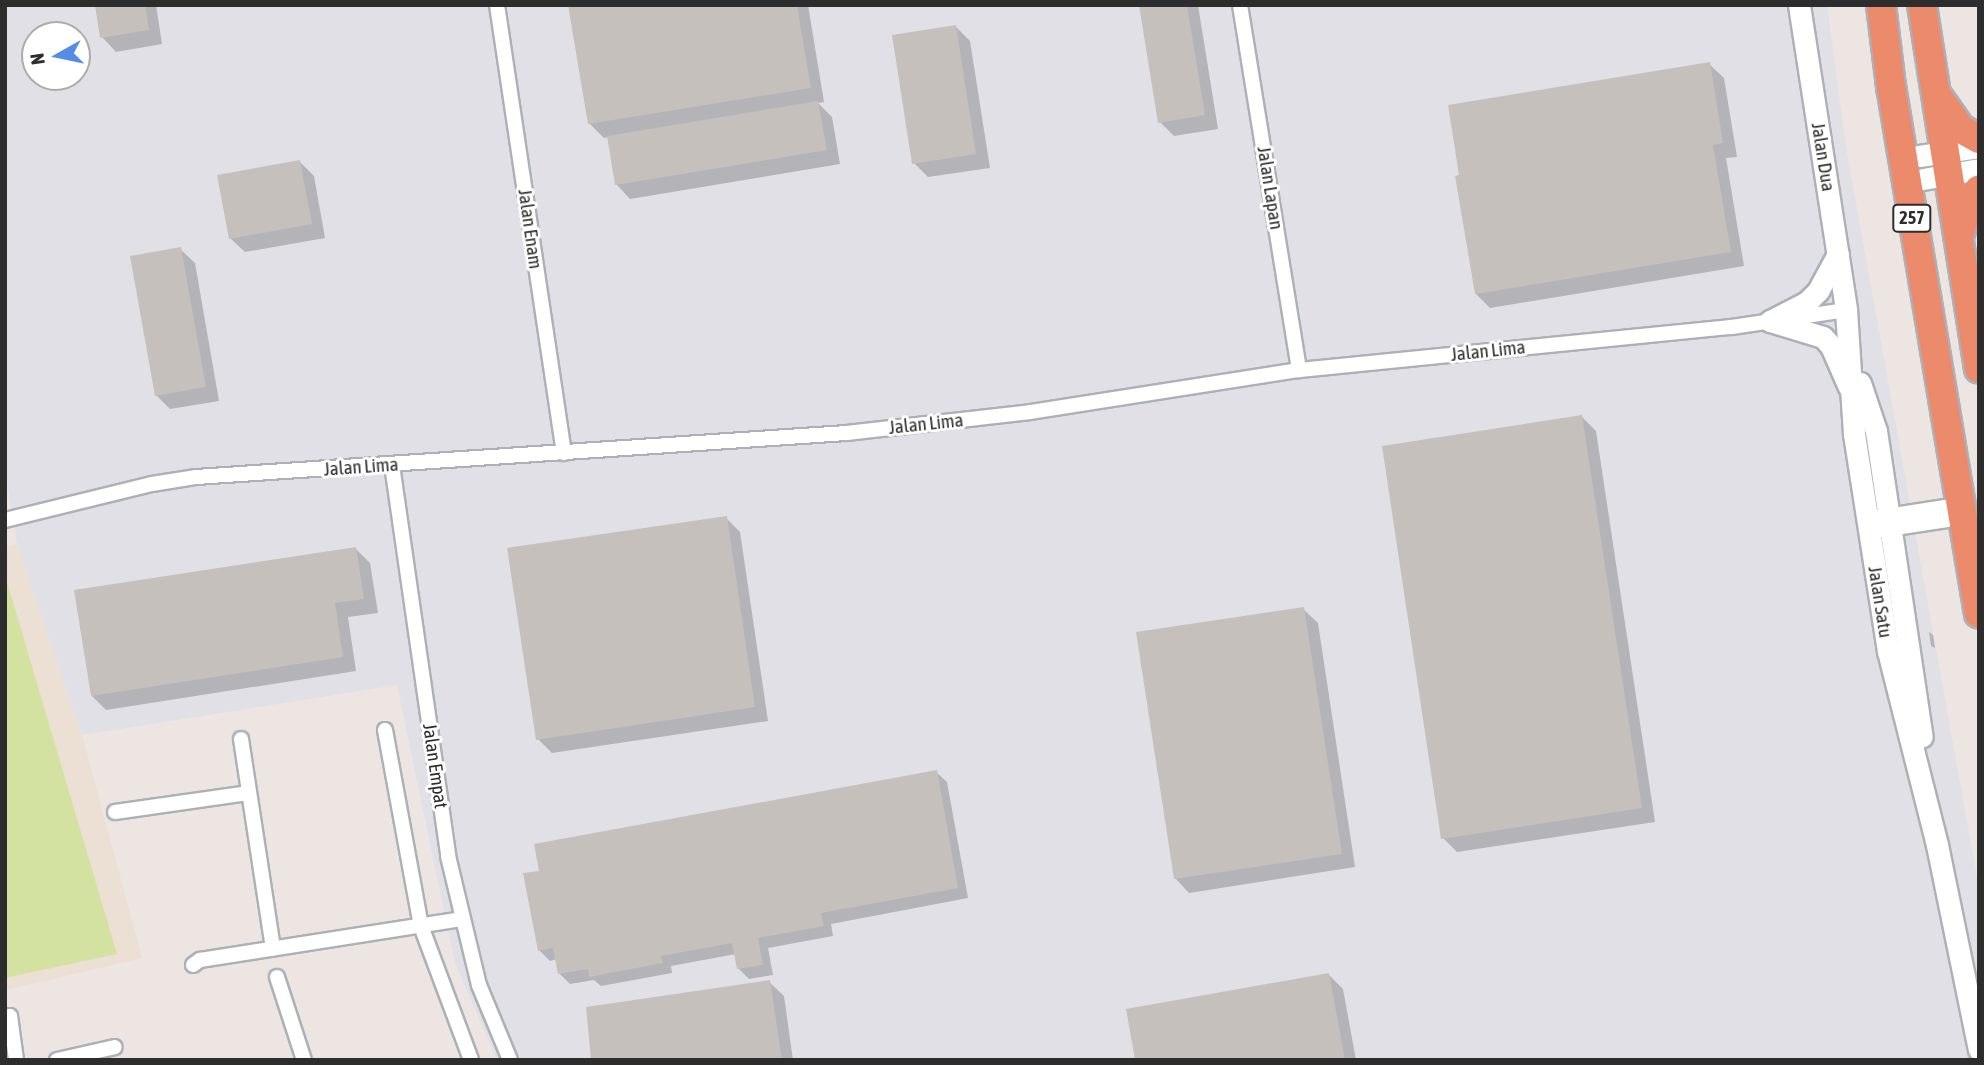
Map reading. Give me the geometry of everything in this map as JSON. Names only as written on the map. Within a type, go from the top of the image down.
[{"type":"highway","name":"257","points":[[1881,5],[1891,86],[1979,614]]},
{"type":"highway","points":[[1891,5],[1934,165],[1951,379],[1947,430]]},
{"type":"highway","name":"257","points":[[1922,5],[1933,87],[1934,165],[1959,239],[1979,369]]},
{"type":"highway","points":[[1933,87],[1949,116],[1961,129],[1979,139]]},
{"type":"highway","points":[[1959,239],[1968,205],[1979,189]]},
{"type":"main road","name":"Jalan Dua","points":[[1799,5],[1846,310]]},
{"type":"main road","points":[[1934,165],[1979,147]]},
{"type":"main road","points":[[1934,165],[1979,169]]},
{"type":"main road","points":[[1770,321],[1807,302],[1818,290],[1838,254]]},
{"type":"main road","name":"Jalan Satu","points":[[1846,310],[1852,354],[1854,434],[1879,524]]},
{"type":"main road","points":[[1770,321],[1823,337],[1831,346],[1853,394]]},
{"type":"main road","name":"Jalan Satu","points":[[1852,354],[1875,431],[1888,651],[1937,845],[1979,1050]]},
{"type":"street","name":"Jalan Enam","points":[[497,5],[564,453]]},
{"type":"street","name":"Jalan Lapan","points":[[1240,5],[1299,370]]},
{"type":"street","name":"Jalan Lima","points":[[5,520],[152,484],[196,477],[859,431],[1030,412],[1299,370],[1770,321],[1846,310]]},
{"type":"street","name":"Jalan Empat","points":[[392,464],[448,856],[479,985],[510,1060]]},
{"type":"street","points":[[1879,524],[1946,514]]},
{"type":"street","points":[[385,730],[421,926],[471,1060]]},
{"type":"street","points":[[241,739],[273,949]]},
{"type":"street","points":[[116,812],[248,793]]},
{"type":"street","points":[[193,965],[200,960],[463,919]]},
{"type":"street","points":[[278,978],[304,1060]]},
{"type":"street","points":[[10,1016],[16,1060]]},
{"type":"street","points":[[57,1060],[115,1047]]},
{"type":"shaded area","points":[[5,5],[1827,5],[1846,147],[1979,889],[1979,1060],[497,1060],[455,963],[397,685],[82,735],[17,544],[5,471]]},
{"type":"shaded area","points":[[17,544],[82,735],[142,958],[5,990],[5,547]]},
{"type":"green space","points":[[5,575],[117,954],[5,978]]},
{"type":"building","points":[[95,5],[145,5],[149,30],[100,38]]},
{"type":"building","points":[[568,5],[797,5],[811,88],[588,124]]},
{"type":"building","points":[[1139,5],[1187,5],[1205,115],[1158,123]]},
{"type":"building","points":[[956,25],[976,154],[912,164],[892,35]]},
{"type":"building","points":[[1710,62],[1723,143],[1713,145],[1731,252],[1475,294],[1455,176],[1459,175],[1448,105]]},
{"type":"building","points":[[818,101],[827,150],[615,185],[607,136]]},
{"type":"building","points":[[300,160],[312,224],[229,239],[217,175]]},
{"type":"building","points":[[181,247],[206,387],[155,396],[130,256]]},
{"type":"building","points":[[1582,415],[1642,808],[1441,839],[1382,446]]},
{"type":"building","points":[[727,516],[755,707],[536,740],[507,548]]},
{"type":"building","points":[[356,547],[364,599],[335,603],[343,657],[91,696],[74,590]]},
{"type":"building","points":[[1304,607],[1342,854],[1174,879],[1136,632]]},
{"type":"building","points":[[937,770],[958,888],[821,913],[824,926],[758,938],[763,965],[737,969],[732,943],[661,956],[663,963],[589,977],[588,969],[558,974],[553,948],[538,951],[523,873],[539,871],[534,844]]},
{"type":"building","points":[[1329,973],[1345,1060],[1135,1060],[1126,1009]]},
{"type":"building","points":[[770,980],[782,1060],[591,1060],[586,1007]]}]
